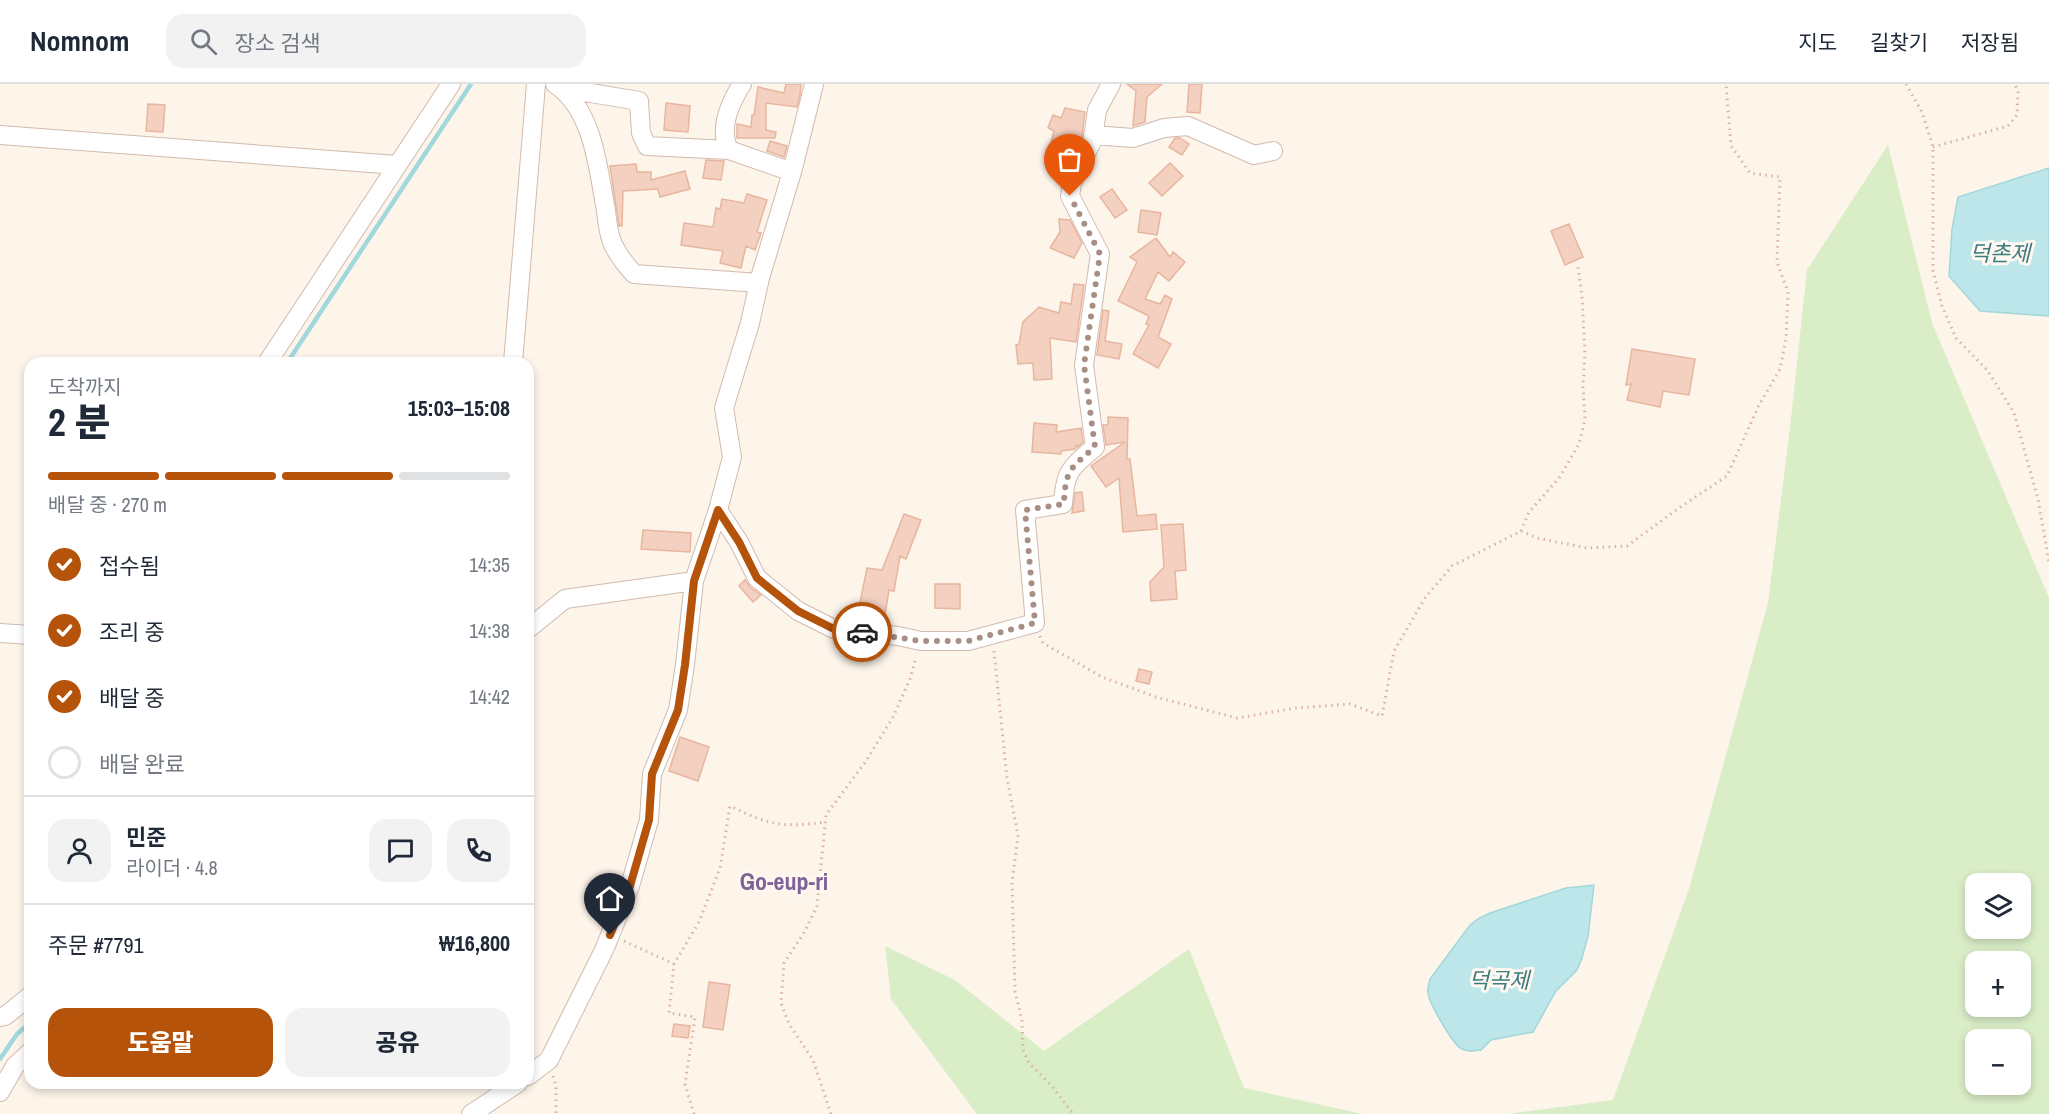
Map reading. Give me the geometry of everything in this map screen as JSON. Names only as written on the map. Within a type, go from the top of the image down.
[{"type":"street","points":[[271,357],[451,84]]},
{"type":"street","points":[[513,357],[536,84]]},
{"type":"street","points":[[729,150],[725,142],[725,118],[742,84]]},
{"type":"street","points":[[534,1071],[549,1060],[610,935],[630,886],[649,820],[652,774],[678,710],[694,581],[718,510],[732,457],[724,408],[792,172],[814,84]]},
{"type":"street","points":[[718,510],[739,542],[757,578],[798,611],[834,629],[898,636],[921,641],[968,641],[1035,623],[1025,510],[1064,504],[1064,481],[1068,473],[1095,447],[1084,365],[1100,254],[1070,196],[1071,183],[1093,135],[1097,110],[1111,84]]},
{"type":"street","points":[[558,86],[639,101],[641,133],[647,146],[729,150],[792,172]]},
{"type":"street","points":[[558,86],[574,104],[586,125],[595,157],[611,239],[624,264],[634,274],[759,283]]},
{"type":"street","points":[[1093,135],[1133,138],[1164,128],[1188,126],[1254,154],[1273,151]]},
{"type":"street","points":[[0,135],[398,165]]},
{"type":"street","points":[[534,624],[565,599],[694,581]]},
{"type":"street","points":[[0,633],[24,635]]},
{"type":"street","points":[[0,1017],[5,1016],[24,1001]]},
{"type":"street","points":[[0,1092],[15,1066],[24,1058]]},
{"type":"street","points":[[471,1114],[509,1089]]},
{"type":"path","points":[[1521,531],[1537,538],[1587,548],[1627,546],[1727,476],[1758,407],[1780,369],[1786,339],[1788,292],[1777,262],[1780,177],[1750,173],[1731,147],[1726,84]]},
{"type":"path","points":[[1906,84],[1922,112],[1933,147],[1933,271],[1942,306],[1956,338],[1988,371],[2014,413],[2038,499],[2049,562]]},
{"type":"path","points":[[1933,147],[2008,126],[2017,115],[2018,92],[2014,84]]},
{"type":"path","points":[[1035,623],[1043,643],[1102,678],[1156,697],[1237,718],[1296,708],[1350,704],[1382,717],[1394,651],[1425,598],[1452,566],[1521,531],[1529,512],[1560,478],[1579,444],[1585,419],[1583,387],[1585,352],[1578,267]]},
{"type":"path","points":[[831,1114],[813,1060],[789,1024],[782,1003],[784,963],[805,932],[817,906],[826,815],[866,761],[893,717],[910,679],[921,641]]},
{"type":"path","points":[[1001,646],[993,651],[1007,778],[1018,836],[1012,882],[1015,991],[1022,1021],[1023,1050],[1029,1063],[1051,1085],[1073,1114]]},
{"type":"path","points":[[694,1114],[685,1084],[694,1017],[669,1013],[674,964],[699,922],[720,868],[730,806],[773,825],[800,826],[825,822]]},
{"type":"path","points":[[610,935],[674,964]]},
{"type":"path","points":[[549,1060],[556,1086],[556,1114]]},
{"type":"green space","points":[[1888,145],[1932,323],[2049,598],[2049,1114],[1507,1114],[1613,1100],[1689,889],[1768,603],[1807,270]]},
{"type":"green space","points":[[885,946],[955,980],[1044,1051],[1189,949],[1244,1088],[1363,1114],[977,1114],[891,999]]},
{"type":"water","name":"덕촌제","points":[[2049,168],[2049,316],[1980,311],[1949,276],[1952,229],[1958,197]]},
{"type":"water","name":"덕곡제","points":[[1594,885],[1588,936],[1582,958],[1577,970],[1556,991],[1533,1032],[1491,1040],[1481,1050],[1467,1051],[1458,1046],[1437,1014],[1429,998],[1428,990],[1430,979],[1470,925],[1490,913],[1566,888]]},
{"type":"building","points":[[786,84],[801,84],[800,95],[797,107],[766,103],[766,130],[776,132],[775,138],[737,138],[737,124],[751,127],[758,87],[784,93]]},
{"type":"building","points":[[1127,84],[1162,84],[1147,97],[1145,122],[1133,126],[1136,91]]},
{"type":"building","points":[[1189,84],[1202,84],[1200,113],[1187,112]]},
{"type":"building","points":[[666,103],[690,106],[688,132],[664,130]]},
{"type":"building","points":[[148,104],[165,105],[163,132],[146,131]]},
{"type":"building","points":[[1065,108],[1085,112],[1082,136],[1068,165],[1047,160],[1054,131],[1048,128],[1053,115],[1061,118]]},
{"type":"building","points":[[1175,138],[1180,138],[1189,144],[1182,155],[1169,147]]},
{"type":"building","points":[[770,141],[787,146],[784,157],[767,151]]},
{"type":"building","points":[[706,160],[724,161],[721,180],[703,178]]},
{"type":"building","points":[[1170,163],[1183,176],[1162,196],[1149,183]]},
{"type":"building","points":[[636,164],[637,172],[651,172],[651,180],[685,171],[690,189],[660,197],[658,189],[623,191],[622,226],[619,226],[610,166]]},
{"type":"building","points":[[1112,189],[1127,210],[1115,218],[1100,197]]},
{"type":"building","points":[[747,194],[767,200],[757,232],[761,233],[755,250],[746,246],[741,268],[720,263],[723,251],[681,245],[684,223],[713,227],[716,208],[720,209],[722,199],[744,203]]},
{"type":"building","points":[[1141,210],[1161,213],[1157,235],[1138,232]]},
{"type":"building","points":[[1059,219],[1070,220],[1082,243],[1074,258],[1050,248],[1060,232]]},
{"type":"building","points":[[1569,224],[1583,257],[1565,265],[1551,231]]},
{"type":"building","points":[[1156,238],[1170,257],[1173,252],[1185,262],[1169,281],[1158,272],[1145,299],[1160,304],[1165,295],[1172,299],[1158,337],[1171,344],[1158,368],[1133,354],[1149,325],[1146,324],[1149,316],[1118,301],[1137,262],[1130,257]]},
{"type":"building","points":[[1074,284],[1084,285],[1076,342],[1050,338],[1052,379],[1034,380],[1033,363],[1018,364],[1016,345],[1019,344],[1023,322],[1039,307],[1059,313],[1061,302],[1071,304]]},
{"type":"building","points":[[1103,310],[1109,311],[1105,341],[1122,344],[1119,359],[1097,355]]},
{"type":"building","points":[[1632,349],[1695,359],[1689,395],[1663,391],[1660,407],[1627,400],[1631,384],[1626,385]]},
{"type":"building","points":[[1108,417],[1128,418],[1127,459],[1130,459],[1137,516],[1156,514],[1157,529],[1123,532],[1119,478],[1106,487],[1091,466],[1125,442],[1106,445],[1103,425],[1108,425]]},
{"type":"building","points":[[1034,423],[1057,425],[1056,432],[1081,428],[1083,442],[1075,449],[1061,451],[1061,454],[1032,452]]},
{"type":"building","points":[[1082,492],[1084,511],[1072,513],[1075,493]]},
{"type":"building","points":[[904,514],[921,520],[906,559],[900,556],[894,591],[889,590],[884,622],[857,617],[867,568],[882,570]]},
{"type":"building","points":[[1183,524],[1186,570],[1175,571],[1177,599],[1151,601],[1150,582],[1164,567],[1161,525]]},
{"type":"building","points":[[643,530],[691,533],[690,552],[641,549]]},
{"type":"building","points":[[745,580],[761,595],[753,602],[739,586]]},
{"type":"building","points":[[935,584],[960,584],[960,609],[935,608]]},
{"type":"building","points":[[1139,669],[1152,672],[1149,684],[1136,681]]},
{"type":"building","points":[[680,737],[709,747],[698,781],[669,771]]},
{"type":"building","points":[[709,982],[730,985],[723,1030],[703,1027]]},
{"type":"building","points":[[674,1024],[690,1026],[688,1038],[672,1036]]},
{"type":"waterway","points":[[291,357],[471,84]]},
{"type":"waterway","points":[[0,1059],[17,1034],[24,1028]]},
{"type":"way so far","points":[[862,632],[921,641],[968,641],[1035,623],[1025,510],[1064,504],[1064,481],[1073,466],[1095,447],[1084,365],[1100,254],[1070,196]]},
{"type":"district","name":"Go-eup-ri","points":[[784,882]]},
{"type":"route","points":[[610,935],[630,886],[649,820],[652,774],[678,710],[694,581],[718,510],[739,542],[757,578],[798,611],[834,629],[862,632]]}]
